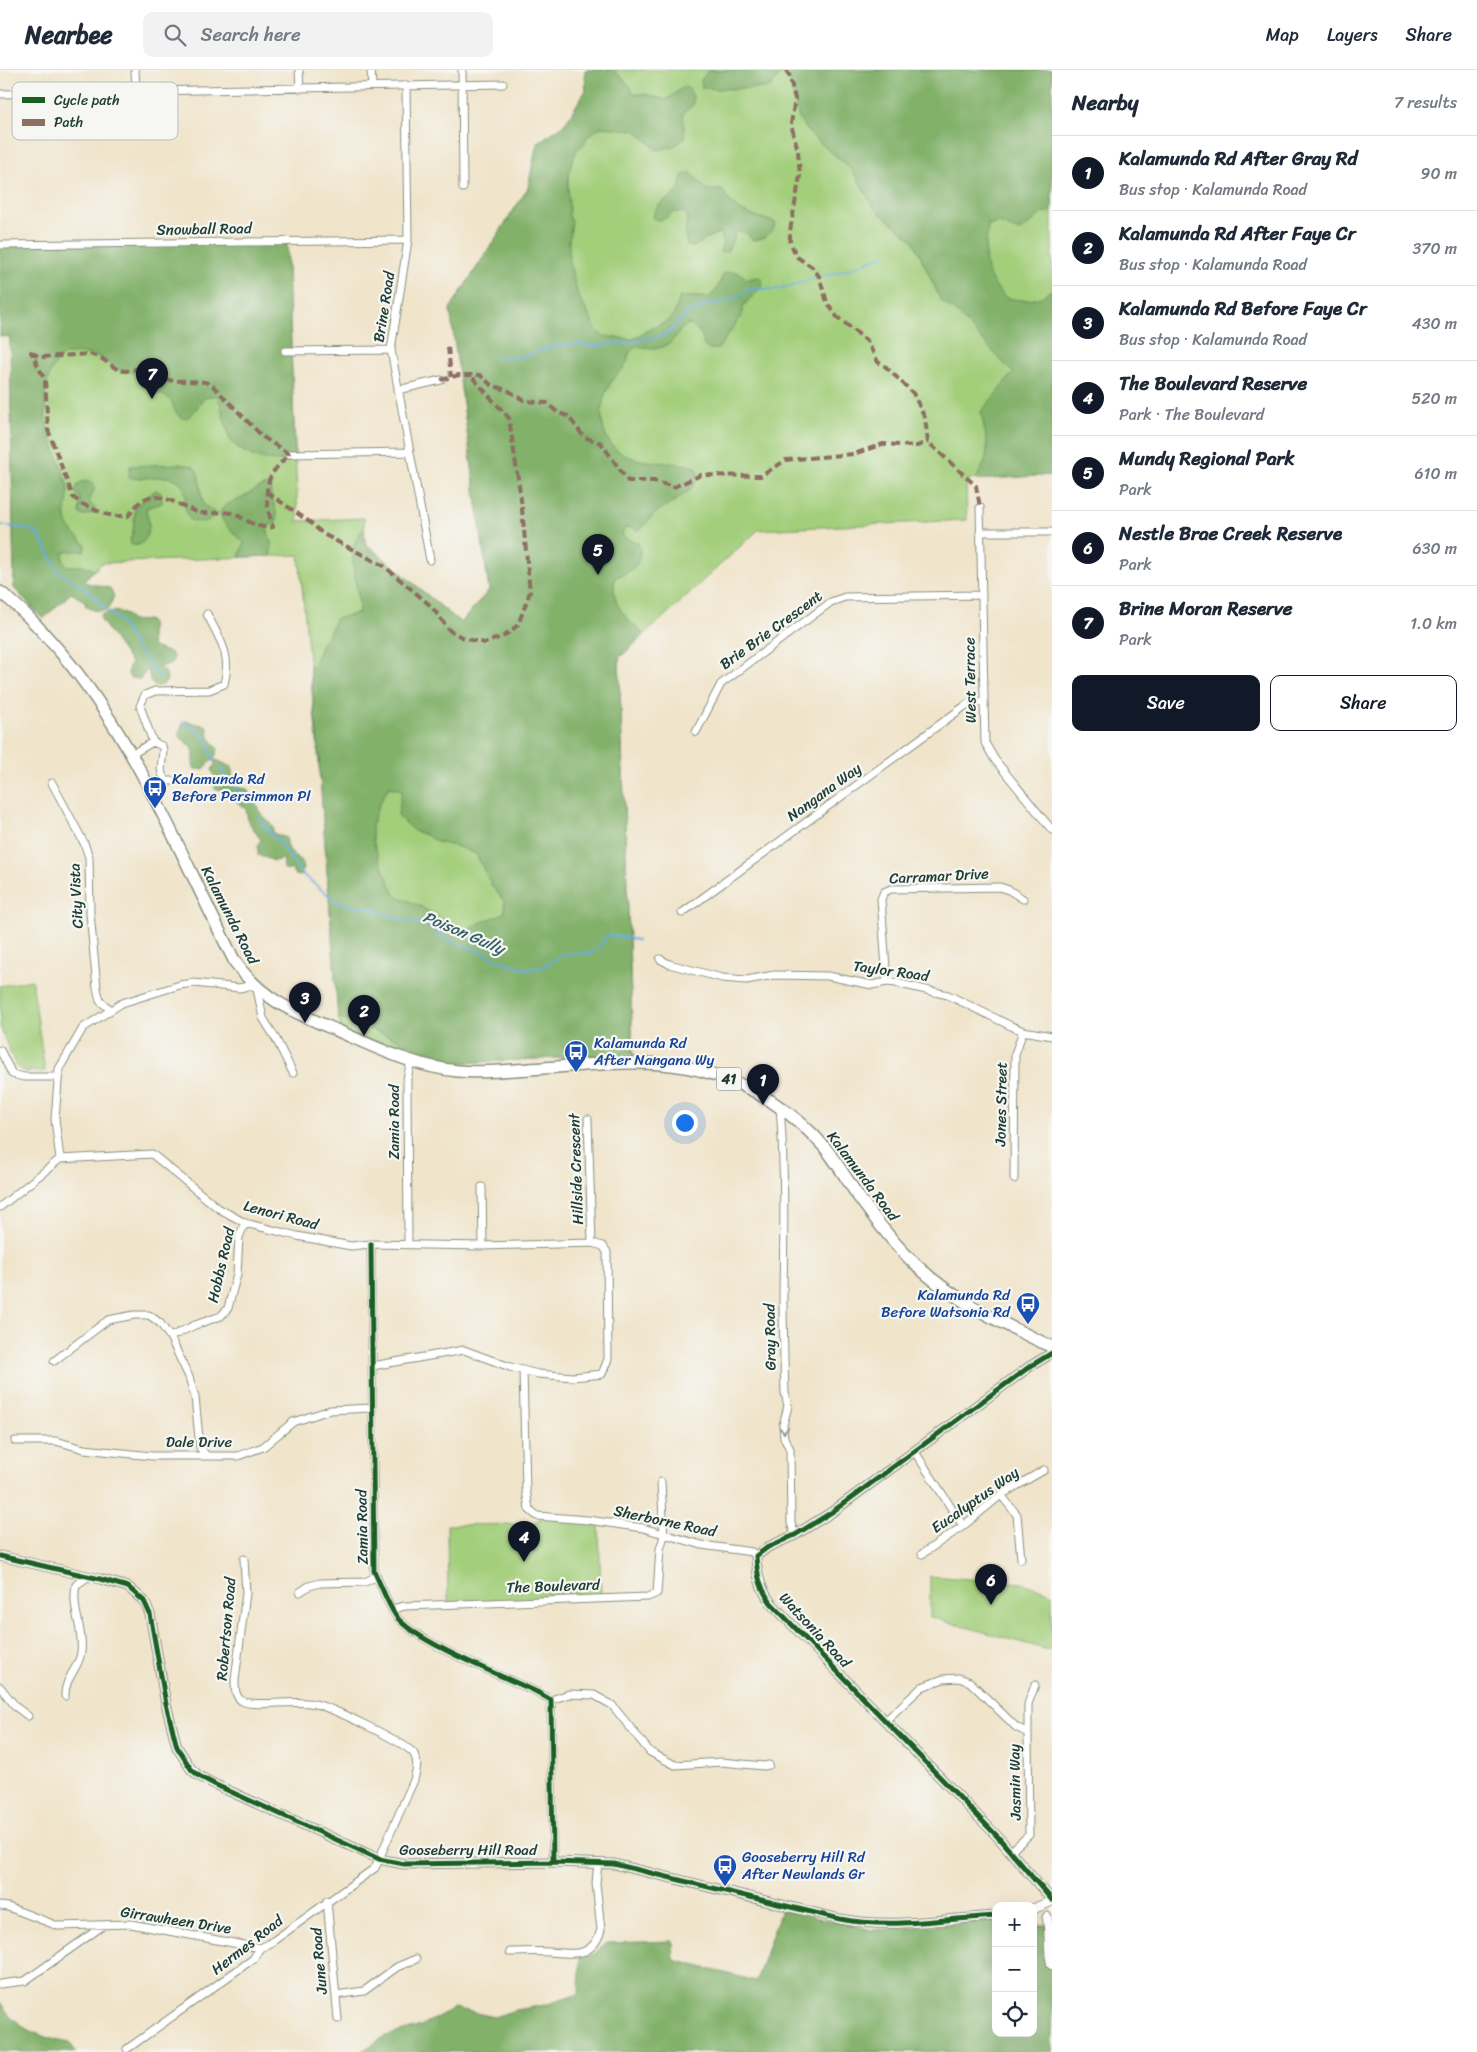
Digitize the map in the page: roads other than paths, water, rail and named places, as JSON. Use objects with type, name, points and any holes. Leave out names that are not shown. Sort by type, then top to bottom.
[{"type":"main road","name":"Kalamunda Road","points":[[0,592],[40,628],[102,705],[132,754],[234,962],[255,987],[280,1006],[411,1061],[458,1071],[479,1072],[636,1063],[673,1064],[694,1068],[724,1078],[780,1107],[825,1148],[859,1197],[896,1244],[922,1271],[963,1302],[1048,1345]]},
{"type":"street","points":[[299,70],[300,89]]},
{"type":"street","points":[[371,70],[372,85]]},
{"type":"street","points":[[462,70],[464,188]]},
{"type":"street","points":[[178,91],[300,89],[372,85],[503,84]]},
{"type":"street","name":"Brine Road","points":[[406,85],[408,240],[390,350],[430,560]]},
{"type":"street","name":"Snowball Road","points":[[0,245],[408,240]]},
{"type":"street","points":[[285,351],[390,350]]},
{"type":"street","points":[[398,390],[441,380]]},
{"type":"street","points":[[289,454],[410,452]]},
{"type":"street","name":"West Terrace","points":[[980,507],[985,743],[995,760],[1052,830]]},
{"type":"street","points":[[980,532],[1052,532]]},
{"type":"street","name":"Brie Brie Crescent","points":[[696,732],[721,684],[831,602],[845,597],[982,595]]},
{"type":"street","points":[[202,781],[167,781],[164,779],[161,768],[162,746],[153,742],[140,706],[145,695],[155,691],[210,690],[224,684],[227,673],[226,654],[207,614]]},
{"type":"street","name":"Nangana Way","points":[[682,913],[969,703],[984,701]]},
{"type":"street","points":[[132,754],[153,742]]},
{"type":"street","name":"City Vista","points":[[52,783],[84,843],[89,857],[90,913],[97,988],[100,1001],[111,1010]]},
{"type":"street","name":"Carramar Drive","points":[[887,982],[881,899],[884,892],[891,889],[1000,887],[1009,890],[1023,899]]},
{"type":"street","name":"Taylor Road","points":[[660,959],[722,978],[753,980],[774,975],[813,975],[837,977],[872,985],[887,982],[948,995],[1023,1030],[1052,1036]]},
{"type":"street","points":[[0,1207],[60,1159],[54,1119],[59,1069],[83,1028],[122,1003],[194,983],[239,988],[255,987],[262,1018],[293,1073]]},
{"type":"street","name":"Jones Street","points":[[1014,1179],[1015,1054],[1023,1030]]},
{"type":"street","points":[[0,1050],[12,1074],[24,1077],[58,1077]]},
{"type":"street","name":"Zamia Road","points":[[408,1244],[407,1079],[411,1061]]},
{"type":"street","name":"Gray Road","points":[[780,1107],[783,1134],[785,1237],[783,1294],[785,1393],[788,1406],[783,1425],[784,1438],[790,1448],[791,1523],[795,1535]]},
{"type":"street","name":"Hillside Crescent","points":[[523,1370],[538,1374],[574,1377],[602,1374],[608,1359],[607,1252],[603,1246],[592,1243],[588,1119]]},
{"type":"street","points":[[783,1134],[786,1126],[796,1120]]},
{"type":"street","name":"Lenori Road","points":[[60,1159],[152,1154],[218,1208],[245,1223],[351,1246],[371,1244],[382,1246],[408,1244],[483,1246],[592,1243]]},
{"type":"street","points":[[482,1187],[483,1246]]},
{"type":"street","name":"Hobbs Road","points":[[170,1337],[195,1325],[221,1316],[228,1308],[236,1274],[239,1237],[245,1223]]},
{"type":"street","name":"Zamia Road","points":[[371,1244],[374,1571],[396,1617],[437,1646],[551,1700]]},
{"type":"street","points":[[54,1361],[108,1320],[134,1315],[150,1315],[160,1322],[170,1337],[188,1377],[193,1390],[200,1448],[206,1455]]},
{"type":"street","points":[[1029,1367],[1048,1345]]},
{"type":"street","points":[[372,1366],[464,1350],[523,1370]]},
{"type":"street","points":[[756,1556],[768,1547],[795,1535],[832,1512],[1029,1367],[1052,1353]]},
{"type":"street","name":"Sherborne Road","points":[[523,1370],[526,1490],[529,1509],[537,1516],[588,1520],[643,1528],[664,1536],[702,1546],[744,1550],[752,1552],[756,1556]]},
{"type":"street","name":"Dale Drive","points":[[16,1441],[56,1441],[84,1449],[152,1456],[238,1456],[263,1447],[293,1422],[330,1410],[372,1408]]},
{"type":"street","points":[[915,1452],[962,1526]]},
{"type":"street","name":"Eucalyptus Way","points":[[922,1554],[962,1526],[1001,1495],[1044,1470]]},
{"type":"street","name":"The Boulevard","points":[[392,1609],[405,1606],[648,1597],[657,1593],[659,1586],[660,1549],[664,1536],[661,1482]]},
{"type":"street","points":[[1001,1495],[1017,1515],[1021,1559]]},
{"type":"street","name":"Gooseberry Hill Road","points":[[0,1556],[89,1576],[128,1587],[139,1596],[147,1606],[150,1614],[174,1738],[191,1769],[199,1776],[216,1785],[379,1859],[404,1864],[598,1863],[626,1867],[856,1922],[888,1925],[992,1916]]},
{"type":"street","name":"Watsonia Road","points":[[756,1556],[757,1574],[762,1591],[767,1597],[786,1619],[997,1836],[1042,1888],[1048,1909],[1052,1966]]},
{"type":"street","name":"Robertson Road","points":[[244,1559],[246,1593],[235,1680],[235,1693],[242,1701],[255,1703],[287,1701],[315,1704],[393,1738],[414,1753],[417,1765],[414,1780],[379,1859]]},
{"type":"street","points":[[65,1696],[64,1689],[82,1654],[81,1636],[73,1599],[76,1586],[89,1576]]},
{"type":"street","points":[[300,1592],[309,1586],[320,1583],[365,1582],[376,1576]]},
{"type":"street","name":"Jasmin Way","points":[[885,1721],[922,1687],[943,1679],[959,1678],[970,1682],[1016,1727],[1028,1733],[1029,1835],[1010,1852]]},
{"type":"street","points":[[0,1686],[16,1707],[28,1716]]},
{"type":"street","points":[[1028,1733],[1028,1704],[1035,1686]]},
{"type":"street","points":[[553,1862],[551,1700],[570,1694],[594,1695],[612,1705],[650,1752],[675,1765],[721,1762],[769,1765]]},
{"type":"street","name":"Hermes Road","points":[[127,2049],[253,1959],[260,1948],[269,1944],[327,1901],[371,1872],[379,1859]]},
{"type":"street","points":[[510,1952],[575,1954],[586,1951],[592,1946],[599,1938],[601,1930],[596,1883],[598,1863]]},
{"type":"street","name":"June Road","points":[[327,1901],[338,2019]]},
{"type":"street","name":"Girrawheen Drive","points":[[0,1906],[8,1907],[58,1926],[131,1924],[260,1948]]},
{"type":"street","name":"Gooseberry Hill Road","points":[[969,1918],[992,1914]]},
{"type":"street","points":[[0,1984],[25,1981],[105,1924]]},
{"type":"street","points":[[336,1995],[364,1991],[397,1967],[416,1959]]},
{"type":"waterway","points":[[822,276],[837,273],[883,256]]},
{"type":"waterway","points":[[494,358],[519,358],[553,346],[575,344],[592,346],[637,341],[661,336],[670,332],[686,314],[706,305],[734,299],[750,289],[777,289],[792,286],[816,277]]},
{"type":"waterway","name":"Poison Gully","points":[[0,525],[34,531],[41,539],[60,573],[85,588],[106,609]]},
{"type":"waterway","name":"Poison Gully","points":[[109,611],[124,626],[134,645],[161,679]]},
{"type":"waterway","name":"Poison Gully","points":[[183,722],[201,733],[207,741],[213,761]]},
{"type":"waterway","points":[[220,768],[230,783],[246,796],[249,802]]},
{"type":"waterway","name":"Poison Gully","points":[[258,816],[302,874],[337,902],[371,908],[400,920],[418,923],[429,927],[442,937],[453,942],[525,969],[541,968],[564,954],[590,953],[599,948],[607,936],[610,935],[637,940]]},
{"type":"place","name":"Brine Moran Reserve","points":[[152,399]]},
{"type":"place","name":"Mundy Regional Park","points":[[598,575]]},
{"type":"place","name":"Kalamunda Rd Before Persimmon Pl","points":[[155,809]]},
{"type":"place","name":"Kalamunda Rd Before Faye Cr","points":[[305,1023]]},
{"type":"place","name":"Kalamunda Rd After Faye Cr","points":[[364,1036]]},
{"type":"place","name":"Kalamunda Rd After Nangana Wy","points":[[576,1073]]},
{"type":"place","name":"Kalamunda Rd After Gray Rd","points":[[763,1105]]},
{"type":"place","name":"Kalamunda Rd Before Watsonia Rd","points":[[1028,1325]]},
{"type":"place","name":"The Boulevard Reserve","points":[[524,1562]]},
{"type":"place","name":"Nestle Brae Creek Reserve","points":[[991,1605]]},
{"type":"place","name":"Gooseberry Hill Rd After Newlands Gr","points":[[725,1887]]}]
